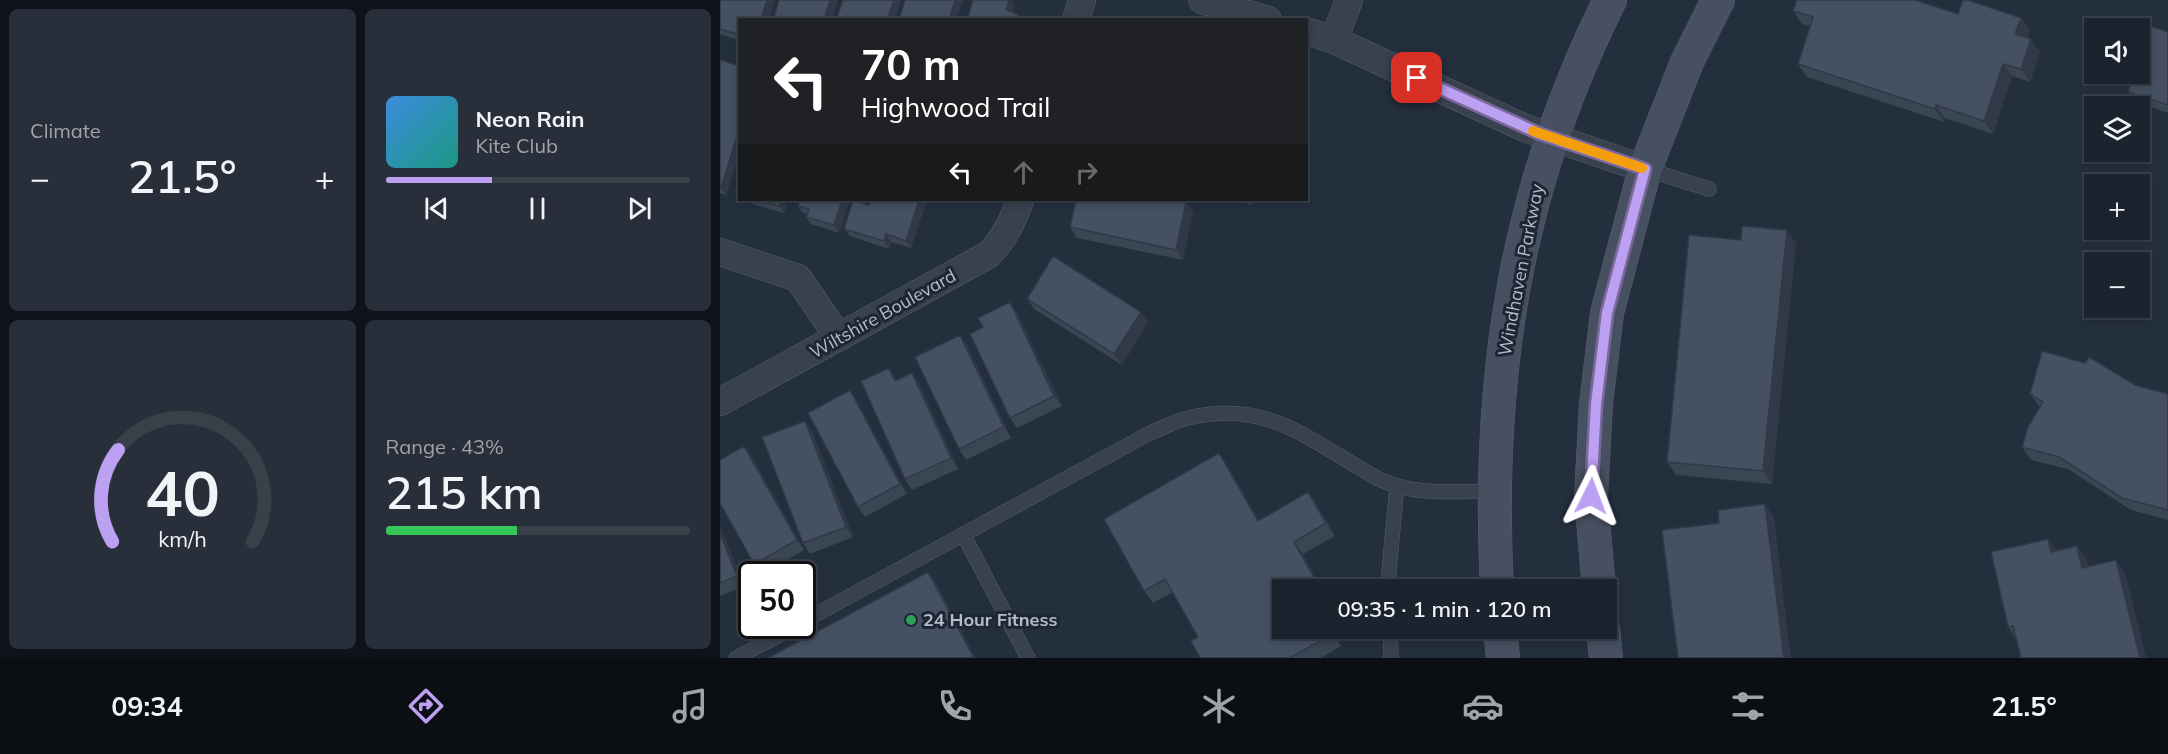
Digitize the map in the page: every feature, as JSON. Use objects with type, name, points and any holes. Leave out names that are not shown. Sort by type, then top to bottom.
[{"type":"main road","name":"Windhaven Parkway","points":[[1497,579],[1494,491],[1500,373],[1525,227],[1551,138],[1579,66],[1610,0]]},
{"type":"main road","points":[[1598,579],[1591,496],[1596,404],[1607,313],[1645,169],[1687,62],[1718,0]]},
{"type":"main road","points":[[1501,639],[1503,658]]},
{"type":"main road","points":[[1604,639],[1606,658]]},
{"type":"street","points":[[1077,18],[1082,0]]},
{"type":"street","points":[[1202,0],[1261,18]]},
{"type":"street","points":[[1334,40],[1349,0]]},
{"type":"street","points":[[1308,32],[1334,40],[1500,117],[1551,138],[1645,169]]},
{"type":"street","name":"Wiltshire Boulevard","points":[[720,402],[988,255],[1010,226],[1020,201]]},
{"type":"street","points":[[720,252],[798,278],[839,338]]},
{"type":"lane","points":[[1645,169],[1708,189]]},
{"type":"lane","points":[[816,614],[1150,433],[1187,418],[1216,413],[1247,414],[1278,422],[1309,436],[1367,472],[1397,486],[1434,492],[1494,491]]},
{"type":"lane","points":[[1389,579],[1397,486]]},
{"type":"lane","points":[[963,534],[1028,658]]},
{"type":"lane","points":[[736,658],[772,639]]},
{"type":"lane","points":[[1390,639],[1391,658]]},
{"type":"building","points":[[720,0],[767,0],[762,18],[738,18],[738,34],[720,29]]},
{"type":"building","points":[[779,0],[830,0],[825,18],[774,18]]},
{"type":"building","points":[[843,0],[894,0],[888,18],[837,18]]},
{"type":"building","points":[[905,0],[955,0],[950,18],[900,18]]},
{"type":"building","points":[[973,0],[1009,0],[1006,10],[1018,14],[1017,18],[968,18]]},
{"type":"building","points":[[1797,0],[1915,0],[1958,14],[1963,0],[1968,0],[2021,18],[2015,34],[2031,39],[2021,69],[2003,64],[1984,121],[1936,105],[1935,109],[1798,64],[1813,17],[1793,11]]},
{"type":"building","points":[[2150,26],[2168,32],[2168,105],[2150,99],[2150,96],[2128,92],[2131,84],[2150,84]]},
{"type":"building","points":[[720,60],[738,65],[738,133],[720,187]]},
{"type":"building","points":[[761,201],[780,201],[779,206]]},
{"type":"building","points":[[800,201],[842,201],[834,225],[806,217],[809,209],[798,206]]},
{"type":"building","points":[[853,201],[869,205],[870,201],[919,201],[906,241],[886,234],[884,241],[844,229]]},
{"type":"building","points":[[1076,201],[1186,202],[1176,250],[1070,227]]},
{"type":"building","points":[[1742,226],[1787,230],[1763,471],[1667,462],[1689,235],[1741,240]]},
{"type":"building","points":[[1053,256],[1141,312],[1114,354],[1027,299]]},
{"type":"building","points":[[1010,302],[1054,396],[1010,418],[970,334],[983,327],[978,318]]},
{"type":"building","points":[[960,335],[1004,427],[959,449],[915,357]]},
{"type":"building","points":[[2042,351],[2085,363],[2089,357],[2135,385],[2168,394],[2168,510],[2122,498],[2059,457],[2022,447],[2028,427],[2043,402],[2030,394]]},
{"type":"building","points":[[889,368],[895,381],[912,373],[951,458],[905,479],[861,381]]},
{"type":"building","points":[[850,390],[900,484],[858,507],[808,413]]},
{"type":"building","points":[[805,421],[846,527],[803,543],[762,437]]},
{"type":"building","points":[[744,446],[797,540],[759,561],[752,561],[720,503],[720,460]]},
{"type":"building","points":[[1219,453],[1258,521],[1308,492],[1326,523],[1294,542],[1315,579],[1272,579],[1272,639],[1323,639],[1290,658],[1200,658],[1191,641],[1198,637],[1165,579],[1144,591],[1104,519]]},
{"type":"building","points":[[1765,504],[1784,658],[1678,658],[1662,530],[1719,523],[1718,510]]},
{"type":"building","points":[[720,533],[737,576],[720,583]]},
{"type":"building","points":[[2048,539],[2051,552],[2077,546],[2082,568],[2116,560],[2140,658],[2021,658],[2013,626],[2008,627],[1991,552]]},
{"type":"building","name":"24 Hour Fitness","points":[[928,572],[974,658],[768,658],[803,639],[816,639],[816,632]]},
{"type":"slow traffic","points":[[1533,131],[1642,168]]},
{"type":"place","name":"24 Hour Fitness","points":[[911,620]]},
{"type":"route","points":[[1417,78],[1538,133],[1645,169],[1607,313],[1596,404],[1591,496]]}]
